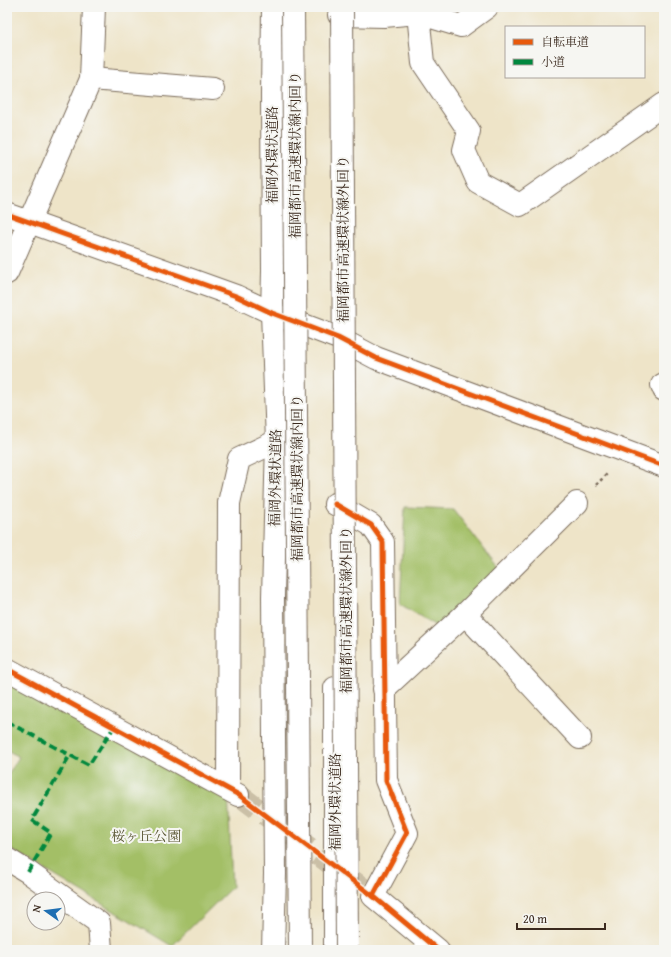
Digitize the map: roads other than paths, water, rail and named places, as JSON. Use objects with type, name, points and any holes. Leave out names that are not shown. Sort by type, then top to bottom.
[{"type":"main road","points":[[7,273],[91,79],[94,7]]},
{"type":"main road","name":"福岡外環状道路","points":[[273,7],[272,313],[277,441],[273,597],[275,866],[274,950]]},
{"type":"main road","name":"福岡都市高速環状線内回り","points":[[294,7],[300,950]]},
{"type":"main road","points":[[340,10],[384,16],[418,13],[462,26],[488,7]]},
{"type":"main road","name":"福岡外環状道路","points":[[335,950],[335,504],[338,338],[336,296],[340,10]]},
{"type":"main road","name":"福岡都市高速環状線外回り","points":[[340,10],[347,950]]},
{"type":"main road","points":[[418,13],[423,63],[469,131],[464,150],[478,182],[520,205],[664,104]]},
{"type":"main road","points":[[91,79],[213,89]]},
{"type":"main road","points":[[7,214],[236,296],[272,313],[338,338],[376,358],[664,466]]},
{"type":"main road","points":[[664,384],[662,385],[664,390]]},
{"type":"main road","points":[[7,669],[233,792],[229,503],[239,459],[277,441]]},
{"type":"main road","points":[[384,689],[466,614],[577,503]]},
{"type":"main road","points":[[335,504],[371,525],[383,542],[386,780],[408,833],[373,896],[438,950]]},
{"type":"main road","points":[[466,614],[580,738]]},
{"type":"main road","points":[[7,859],[28,872],[99,923],[101,950]]},
{"type":"tunnel","points":[[239,795],[373,896]]},
{"type":"park label","name":"桜ヶ丘公園","points":[[146,836]]}]
